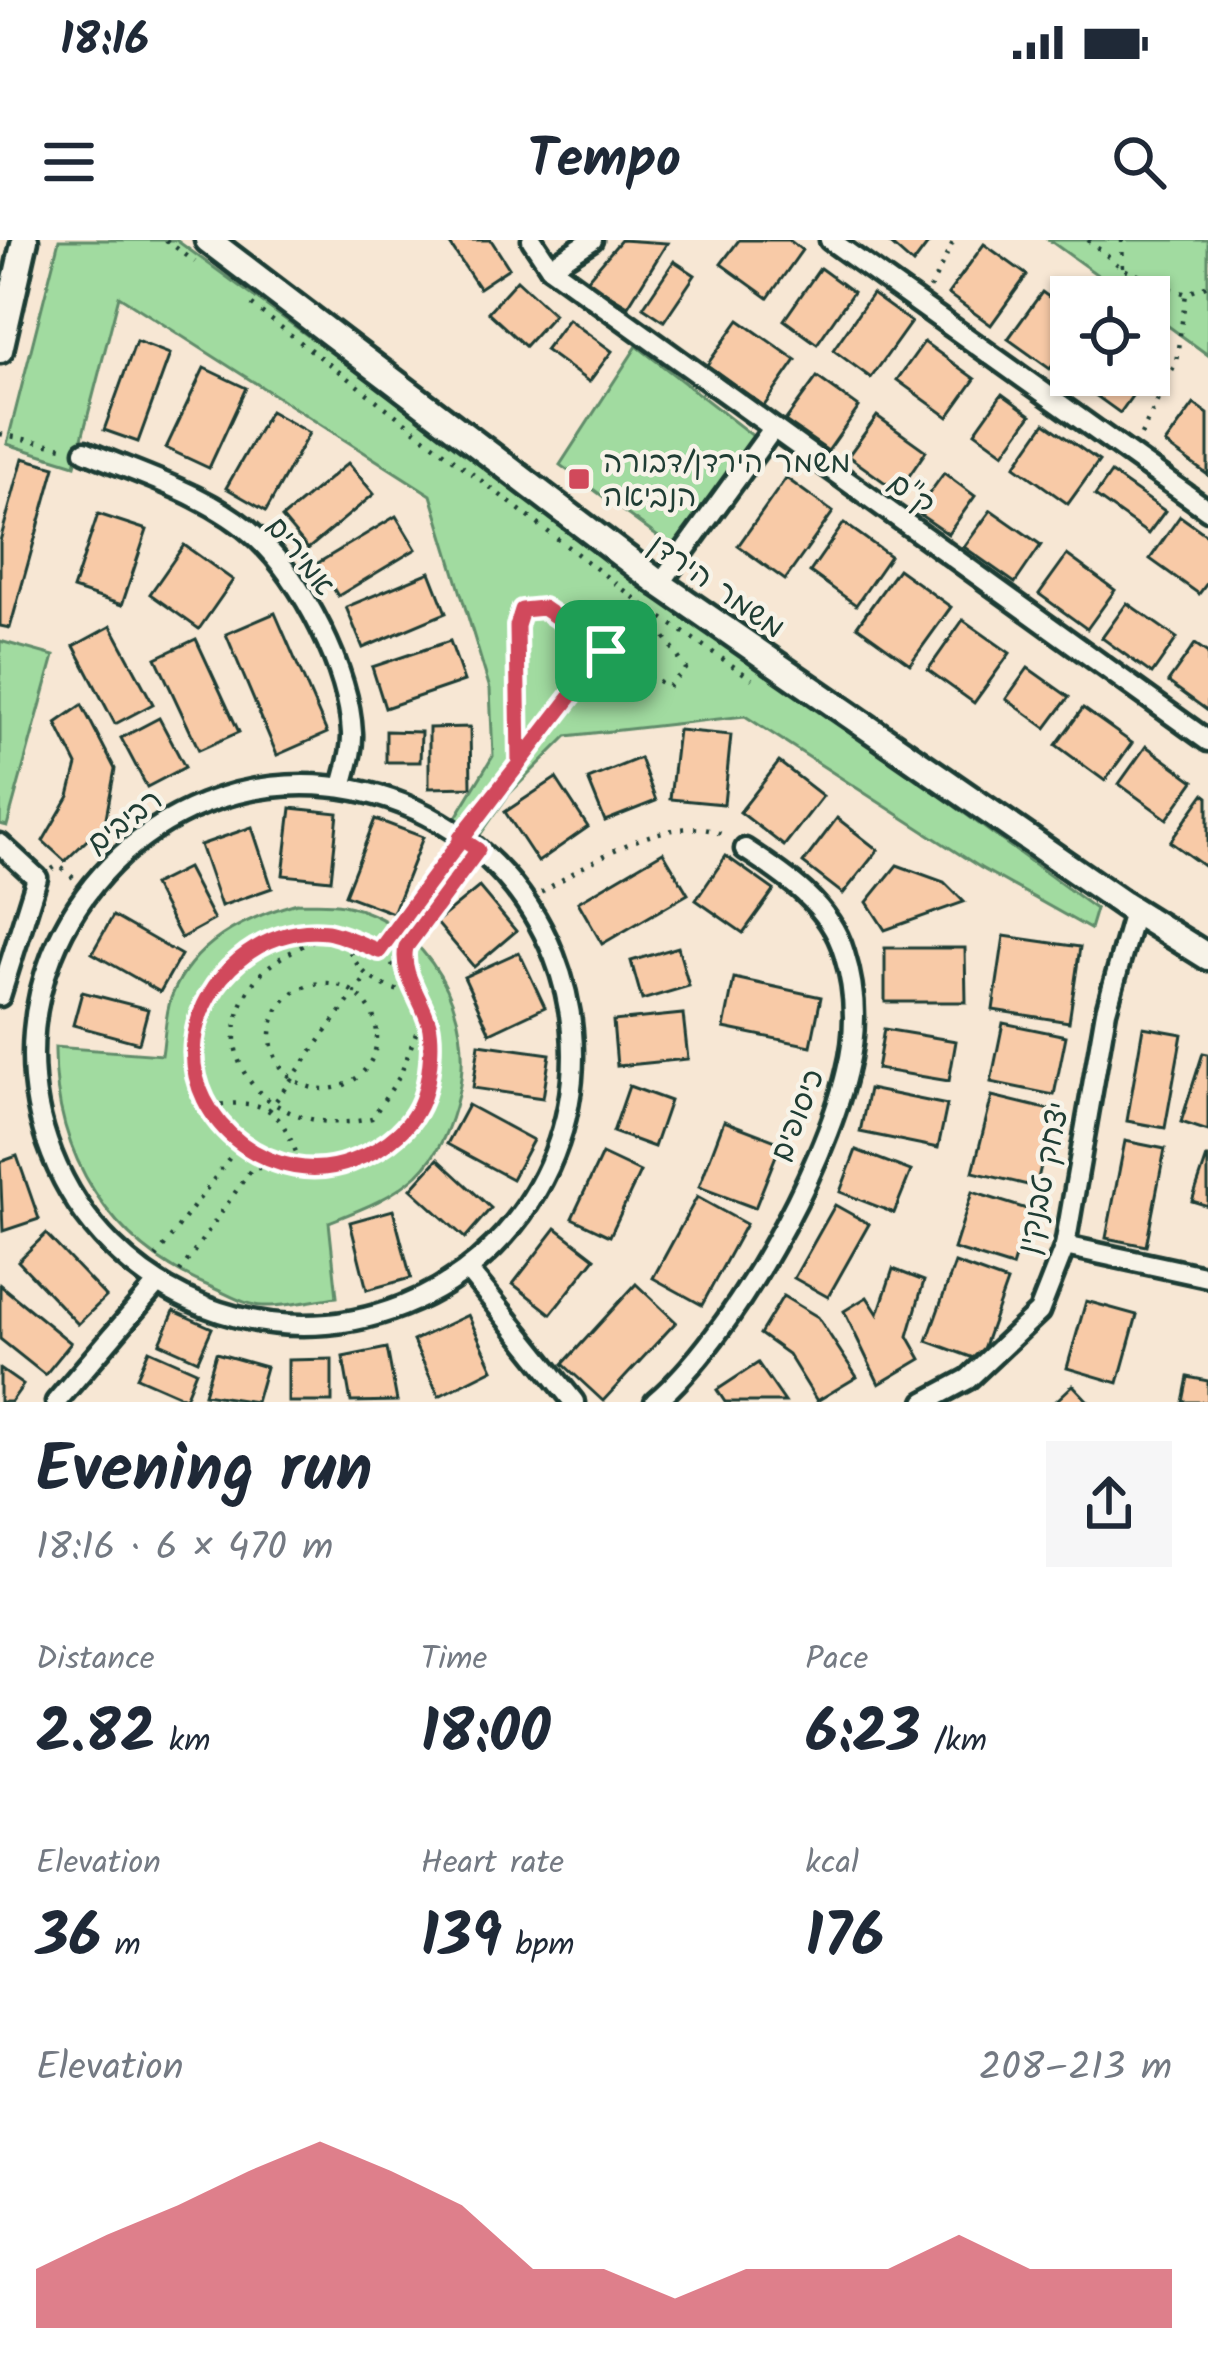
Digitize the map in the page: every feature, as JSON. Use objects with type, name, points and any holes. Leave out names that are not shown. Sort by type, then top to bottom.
[{"type":"street","points":[[0,350],[26,240]]},
{"type":"street","name":"משמר הירדן","points":[[208,240],[660,584],[1134,912],[1208,957]]},
{"type":"street","name":"ק\"ם","points":[[532,240],[550,267],[1208,741]]},
{"type":"street","points":[[550,267],[592,240]]},
{"type":"street","points":[[830,240],[1208,510]]},
{"type":"street","points":[[660,584],[772,430]]},
{"type":"street","name":"אמירים","points":[[85,452],[195,498],[256,538],[267,552],[314,620],[348,699],[352,738],[342,787]]},
{"type":"street","name":"רביבים","points":[[281,785],[342,787],[460,838],[531,899],[569,977],[577,1089],[548,1166],[512,1226],[468,1270],[376,1316],[272,1326],[155,1284],[95,1232],[47,1150],[36,1100],[31,1054],[48,961],[88,890],[120,855],[193,807],[281,785]]},
{"type":"street","points":[[0,844],[37,878],[0,996]]},
{"type":"street","name":"כיסופים","points":[[655,1402],[692,1371],[762,1264],[819,1148],[848,1072],[856,1004],[843,949],[819,907],[745,849]]},
{"type":"street","name":"יצחק טבנקין","points":[[925,1402],[968,1378],[1039,1312],[1065,1246],[1106,1011],[1134,912]]},
{"type":"street","points":[[1065,1246],[1208,1277]]},
{"type":"street","points":[[468,1270],[574,1402]]},
{"type":"street","points":[[56,1402],[155,1284]]},
{"type":"path","points":[[922,305],[954,240]]},
{"type":"path","points":[[1088,240],[1123,268],[1186,294],[1208,285]]},
{"type":"path","points":[[1123,240],[1123,268]]},
{"type":"path","points":[[1129,453],[1158,405],[1176,362],[1186,294]]},
{"type":"path","points":[[0,434],[85,452]]},
{"type":"path","points":[[379,951],[460,838],[660,584]]},
{"type":"path","points":[[519,764],[517,626],[522,610],[543,608],[668,687],[686,669],[644,606]]},
{"type":"path","points":[[531,899],[606,852],[664,832],[718,832],[745,849]]},
{"type":"path","points":[[155,1284],[252,1168],[330,1170],[380,1150],[410,1121],[426,1090],[430,1028],[403,960],[406,947],[478,850]]},
{"type":"path","points":[[58,865],[88,890]]},
{"type":"path","points":[[284,1168],[239,1144],[208,1106],[194,1042],[213,985],[256,946],[294,933],[329,932],[379,951],[412,983]]},
{"type":"path","points":[[329,932],[289,952],[255,979],[237,1017],[232,1049],[241,1074],[274,1103],[304,1118],[341,1126],[372,1118],[400,1076],[424,1012]]},
{"type":"path","points":[[344,938],[354,964],[367,976],[381,987],[416,995]]},
{"type":"path","points":[[269,1110],[367,976]]},
{"type":"path","points":[[326,982],[352,993],[376,1019],[378,1029],[377,1048],[364,1073],[346,1087],[321,1091],[291,1077],[279,1066],[270,1042],[278,1008],[304,986],[326,982]]},
{"type":"path","points":[[208,1106],[249,1100],[269,1110],[292,1139],[302,1168]]},
{"type":"path","points":[[155,1284],[239,1144]]},
{"type":"green space","points":[[59,240],[176,240],[1096,909],[1090,929],[981,868],[745,716],[567,736],[509,794],[475,842],[450,827],[493,756],[490,689],[431,495],[119,296],[75,465],[7,444]]},
{"type":"green space","points":[[1049,240],[1208,240],[1208,355],[1170,327],[1170,276],[1099,276]]},
{"type":"green space","points":[[637,346],[753,436],[676,550],[560,465]]},
{"type":"green space","points":[[0,641],[54,656],[7,826],[0,824]]},
{"type":"green space","points":[[297,903],[337,904],[374,915],[423,951],[453,1004],[462,1064],[452,1117],[425,1166],[386,1197],[329,1222],[337,1297],[257,1305],[175,1269],[117,1222],[77,1160],[57,1087],[55,1047],[162,1055],[171,998],[192,962],[239,925]]},
{"type":"building","points":[[447,240],[491,240],[509,268],[479,288]]},
{"type":"building","points":[[621,240],[667,243],[628,306],[586,281]]},
{"type":"building","points":[[739,240],[789,240],[802,250],[768,298],[721,264]]},
{"type":"building","points":[[886,240],[931,240],[913,264]]},
{"type":"building","points":[[984,244],[1027,275],[991,325],[948,294]]},
{"type":"building","points":[[674,261],[695,275],[664,321],[643,307]]},
{"type":"building","points":[[820,268],[853,292],[817,344],[784,320]]},
{"type":"building","points":[[517,280],[554,314],[525,346],[488,312]]},
{"type":"building","points":[[1042,292],[1050,298],[1050,369],[1008,339]]},
{"type":"building","points":[[872,294],[911,322],[871,378],[833,350]]},
{"type":"building","points":[[568,319],[612,351],[589,382],[545,350]]},
{"type":"building","points":[[739,320],[796,360],[764,406],[707,365]]},
{"type":"building","points":[[136,341],[170,354],[138,442],[104,430]]},
{"type":"building","points":[[924,342],[975,379],[948,417],[897,380]]},
{"type":"building","points":[[204,368],[246,388],[209,468],[166,448]]},
{"type":"building","points":[[817,377],[859,407],[828,451],[785,421]]},
{"type":"building","points":[[1002,394],[1031,415],[1004,453],[975,432]]},
{"type":"building","points":[[1096,396],[1132,396],[1120,413]]},
{"type":"building","points":[[1194,404],[1208,414],[1208,475],[1165,444]]},
{"type":"building","points":[[270,411],[309,433],[266,511],[226,488]]},
{"type":"building","points":[[877,416],[926,451],[898,492],[848,456]]},
{"type":"building","points":[[1045,423],[1099,461],[1068,504],[1015,466]]},
{"type":"building","points":[[23,458],[55,467],[10,628],[0,626],[0,541]]},
{"type":"building","points":[[348,463],[374,494],[308,549],[282,518]]},
{"type":"building","points":[[944,473],[975,496],[948,534],[916,512]]},
{"type":"building","points":[[1111,473],[1165,511],[1148,534],[1095,496]]},
{"type":"building","points":[[786,478],[833,512],[785,580],[738,546]]},
{"type":"building","points":[[991,510],[1041,545],[1015,583],[964,547]]},
{"type":"building","points":[[98,514],[147,530],[122,605],[73,589]]},
{"type":"building","points":[[396,516],[416,549],[338,596],[318,563]]},
{"type":"building","points":[[1180,516],[1208,536],[1208,582],[1199,594],[1150,559]]},
{"type":"building","points":[[844,523],[890,556],[856,605],[810,572]]},
{"type":"building","points":[[184,545],[233,580],[199,629],[150,594]]},
{"type":"building","points":[[1067,555],[1115,590],[1087,629],[1039,594]]},
{"type":"building","points":[[898,569],[951,607],[910,664],[857,626]]},
{"type":"building","points":[[430,572],[446,613],[363,648],[346,607]]},
{"type":"building","points":[[1127,603],[1177,638],[1152,674],[1102,638]]},
{"type":"building","points":[[275,613],[327,733],[277,755],[226,634]]},
{"type":"building","points":[[963,620],[1010,653],[974,703],[928,670]]},
{"type":"building","points":[[111,626],[153,704],[115,724],[74,646]]},
{"type":"building","points":[[196,639],[239,732],[199,750],[156,658]]},
{"type":"building","points":[[450,641],[464,681],[385,708],[372,667]]},
{"type":"building","points":[[1195,644],[1208,653],[1208,711],[1168,682]]},
{"type":"building","points":[[1028,668],[1069,697],[1046,728],[1006,699]]},
{"type":"building","points":[[82,705],[115,769],[105,823],[65,861],[43,841],[69,796],[77,765],[56,723]]},
{"type":"building","points":[[1083,708],[1132,743],[1105,781],[1056,745]]},
{"type":"building","points":[[159,718],[185,767],[147,787],[121,738]]},
{"type":"building","points":[[470,727],[471,787],[429,788],[429,728]]},
{"type":"building","points":[[678,730],[731,735],[724,804],[670,799]]},
{"type":"building","points":[[386,731],[421,732],[420,762],[386,762]]},
{"type":"building","points":[[1146,746],[1194,781],[1167,819],[1119,784]]},
{"type":"building","points":[[640,758],[656,801],[605,821],[588,779]]},
{"type":"building","points":[[779,762],[823,796],[784,846],[740,812]]},
{"type":"building","points":[[556,778],[588,827],[538,862],[505,812]]},
{"type":"building","points":[[1204,794],[1208,797],[1208,869],[1170,842]]},
{"type":"building","points":[[291,808],[338,813],[331,880],[283,875]]},
{"type":"building","points":[[837,818],[878,850],[843,894],[803,863]]},
{"type":"building","points":[[375,819],[423,837],[393,913],[345,895]]},
{"type":"building","points":[[252,827],[272,888],[221,906],[200,845]]},
{"type":"building","points":[[663,852],[688,894],[602,944],[578,902]]},
{"type":"building","points":[[726,856],[774,890],[743,933],[696,900]]},
{"type":"building","points":[[897,865],[944,882],[964,902],[885,930],[867,902]]},
{"type":"building","points":[[187,868],[214,920],[181,938],[153,885]]},
{"type":"building","points":[[479,887],[516,931],[474,967],[436,922]]},
{"type":"building","points":[[113,916],[181,955],[160,992],[92,953]]},
{"type":"building","points":[[1004,936],[1080,947],[1069,1022],[993,1010]]},
{"type":"building","points":[[678,947],[689,986],[642,1000],[631,961]]},
{"type":"building","points":[[885,948],[965,948],[966,1002],[885,1002]]},
{"type":"building","points":[[519,952],[545,1007],[490,1033],[464,977]]},
{"type":"building","points":[[734,978],[821,997],[811,1046],[724,1028]]},
{"type":"building","points":[[82,992],[148,1009],[139,1043],[73,1025]]},
{"type":"building","points":[[683,1014],[688,1059],[617,1066],[613,1021]]},
{"type":"building","points":[[1003,1023],[1066,1036],[1054,1095],[991,1082]]},
{"type":"building","points":[[1143,1027],[1182,1034],[1165,1128],[1127,1121]]},
{"type":"building","points":[[884,1029],[956,1041],[949,1081],[877,1069]]},
{"type":"building","points":[[479,1044],[550,1054],[543,1098],[473,1088]]},
{"type":"building","points":[[1203,1053],[1208,1054],[1208,1131],[1181,1122]]},
{"type":"building","points":[[629,1086],[670,1101],[654,1147],[613,1132]]},
{"type":"building","points":[[869,1089],[947,1105],[938,1148],[860,1132]]},
{"type":"building","points":[[992,1096],[1054,1111],[1036,1187],[973,1172]]},
{"type":"building","points":[[468,1105],[533,1140],[512,1179],[447,1144]]},
{"type":"building","points":[[724,1121],[781,1143],[755,1208],[699,1187]]},
{"type":"building","points":[[1125,1141],[1165,1149],[1146,1246],[1106,1238]]},
{"type":"building","points":[[856,1150],[911,1171],[894,1213],[840,1192]]},
{"type":"building","points":[[602,1154],[640,1172],[610,1236],[572,1218]]},
{"type":"building","points":[[17,1156],[39,1219],[3,1231],[0,1162]]},
{"type":"building","points":[[1208,1157],[1208,1206],[1192,1201]]},
{"type":"building","points":[[438,1159],[491,1208],[465,1238],[411,1189]]},
{"type":"building","points":[[972,1192],[1030,1210],[1012,1267],[954,1249]]},
{"type":"building","points":[[697,1197],[746,1224],[702,1305],[653,1278]]},
{"type":"building","points":[[835,1205],[869,1224],[828,1297],[794,1278]]},
{"type":"building","points":[[393,1210],[411,1278],[367,1290],[350,1222]]},
{"type":"building","points":[[556,1228],[595,1258],[551,1314],[513,1284]]},
{"type":"building","points":[[46,1234],[106,1297],[78,1324],[18,1261]]},
{"type":"building","points":[[955,1263],[1007,1282],[979,1360],[927,1341]]},
{"type":"building","points":[[893,1269],[924,1281],[908,1336],[921,1359],[879,1384],[844,1311],[867,1297],[878,1314]]},
{"type":"building","points":[[636,1284],[676,1322],[603,1401],[563,1364]]},
{"type":"building","points":[[0,1285],[71,1343],[45,1375],[0,1339]]},
{"type":"building","points":[[783,1296],[818,1317],[857,1377],[817,1401],[788,1354],[760,1334]]},
{"type":"building","points":[[1086,1301],[1137,1315],[1118,1383],[1067,1368]]},
{"type":"building","points":[[174,1311],[212,1328],[198,1360],[160,1343]]},
{"type":"building","points":[[468,1315],[493,1369],[439,1396],[413,1341]]},
{"type":"building","points":[[387,1348],[397,1401],[351,1402],[343,1357]]},
{"type":"building","points":[[149,1350],[196,1371],[185,1398],[137,1377]]},
{"type":"building","points":[[216,1353],[266,1367],[256,1402],[204,1394]]},
{"type":"building","points":[[332,1359],[332,1402],[288,1402],[288,1360]]},
{"type":"building","points":[[758,1363],[785,1402],[725,1402],[717,1390]]},
{"type":"building","points":[[0,1369],[23,1385],[11,1402],[0,1402]]},
{"type":"building","points":[[1188,1377],[1208,1381],[1208,1402],[1183,1402]]},
{"type":"building","points":[[1073,1385],[1089,1402],[1055,1402]]},
{"type":"place","name":"משמר הירדן/דבורה הנביאה","points":[[579,479]]},
{"type":"route","points":[[606,651],[519,764],[460,838],[379,951],[329,932],[294,933],[256,946],[213,985],[194,1042],[202,1098],[239,1144],[284,1168],[330,1170],[380,1150],[410,1121],[426,1090],[430,1028],[403,960],[406,947],[478,850],[460,838],[519,764],[517,626],[522,610],[543,608],[606,651]]}]
